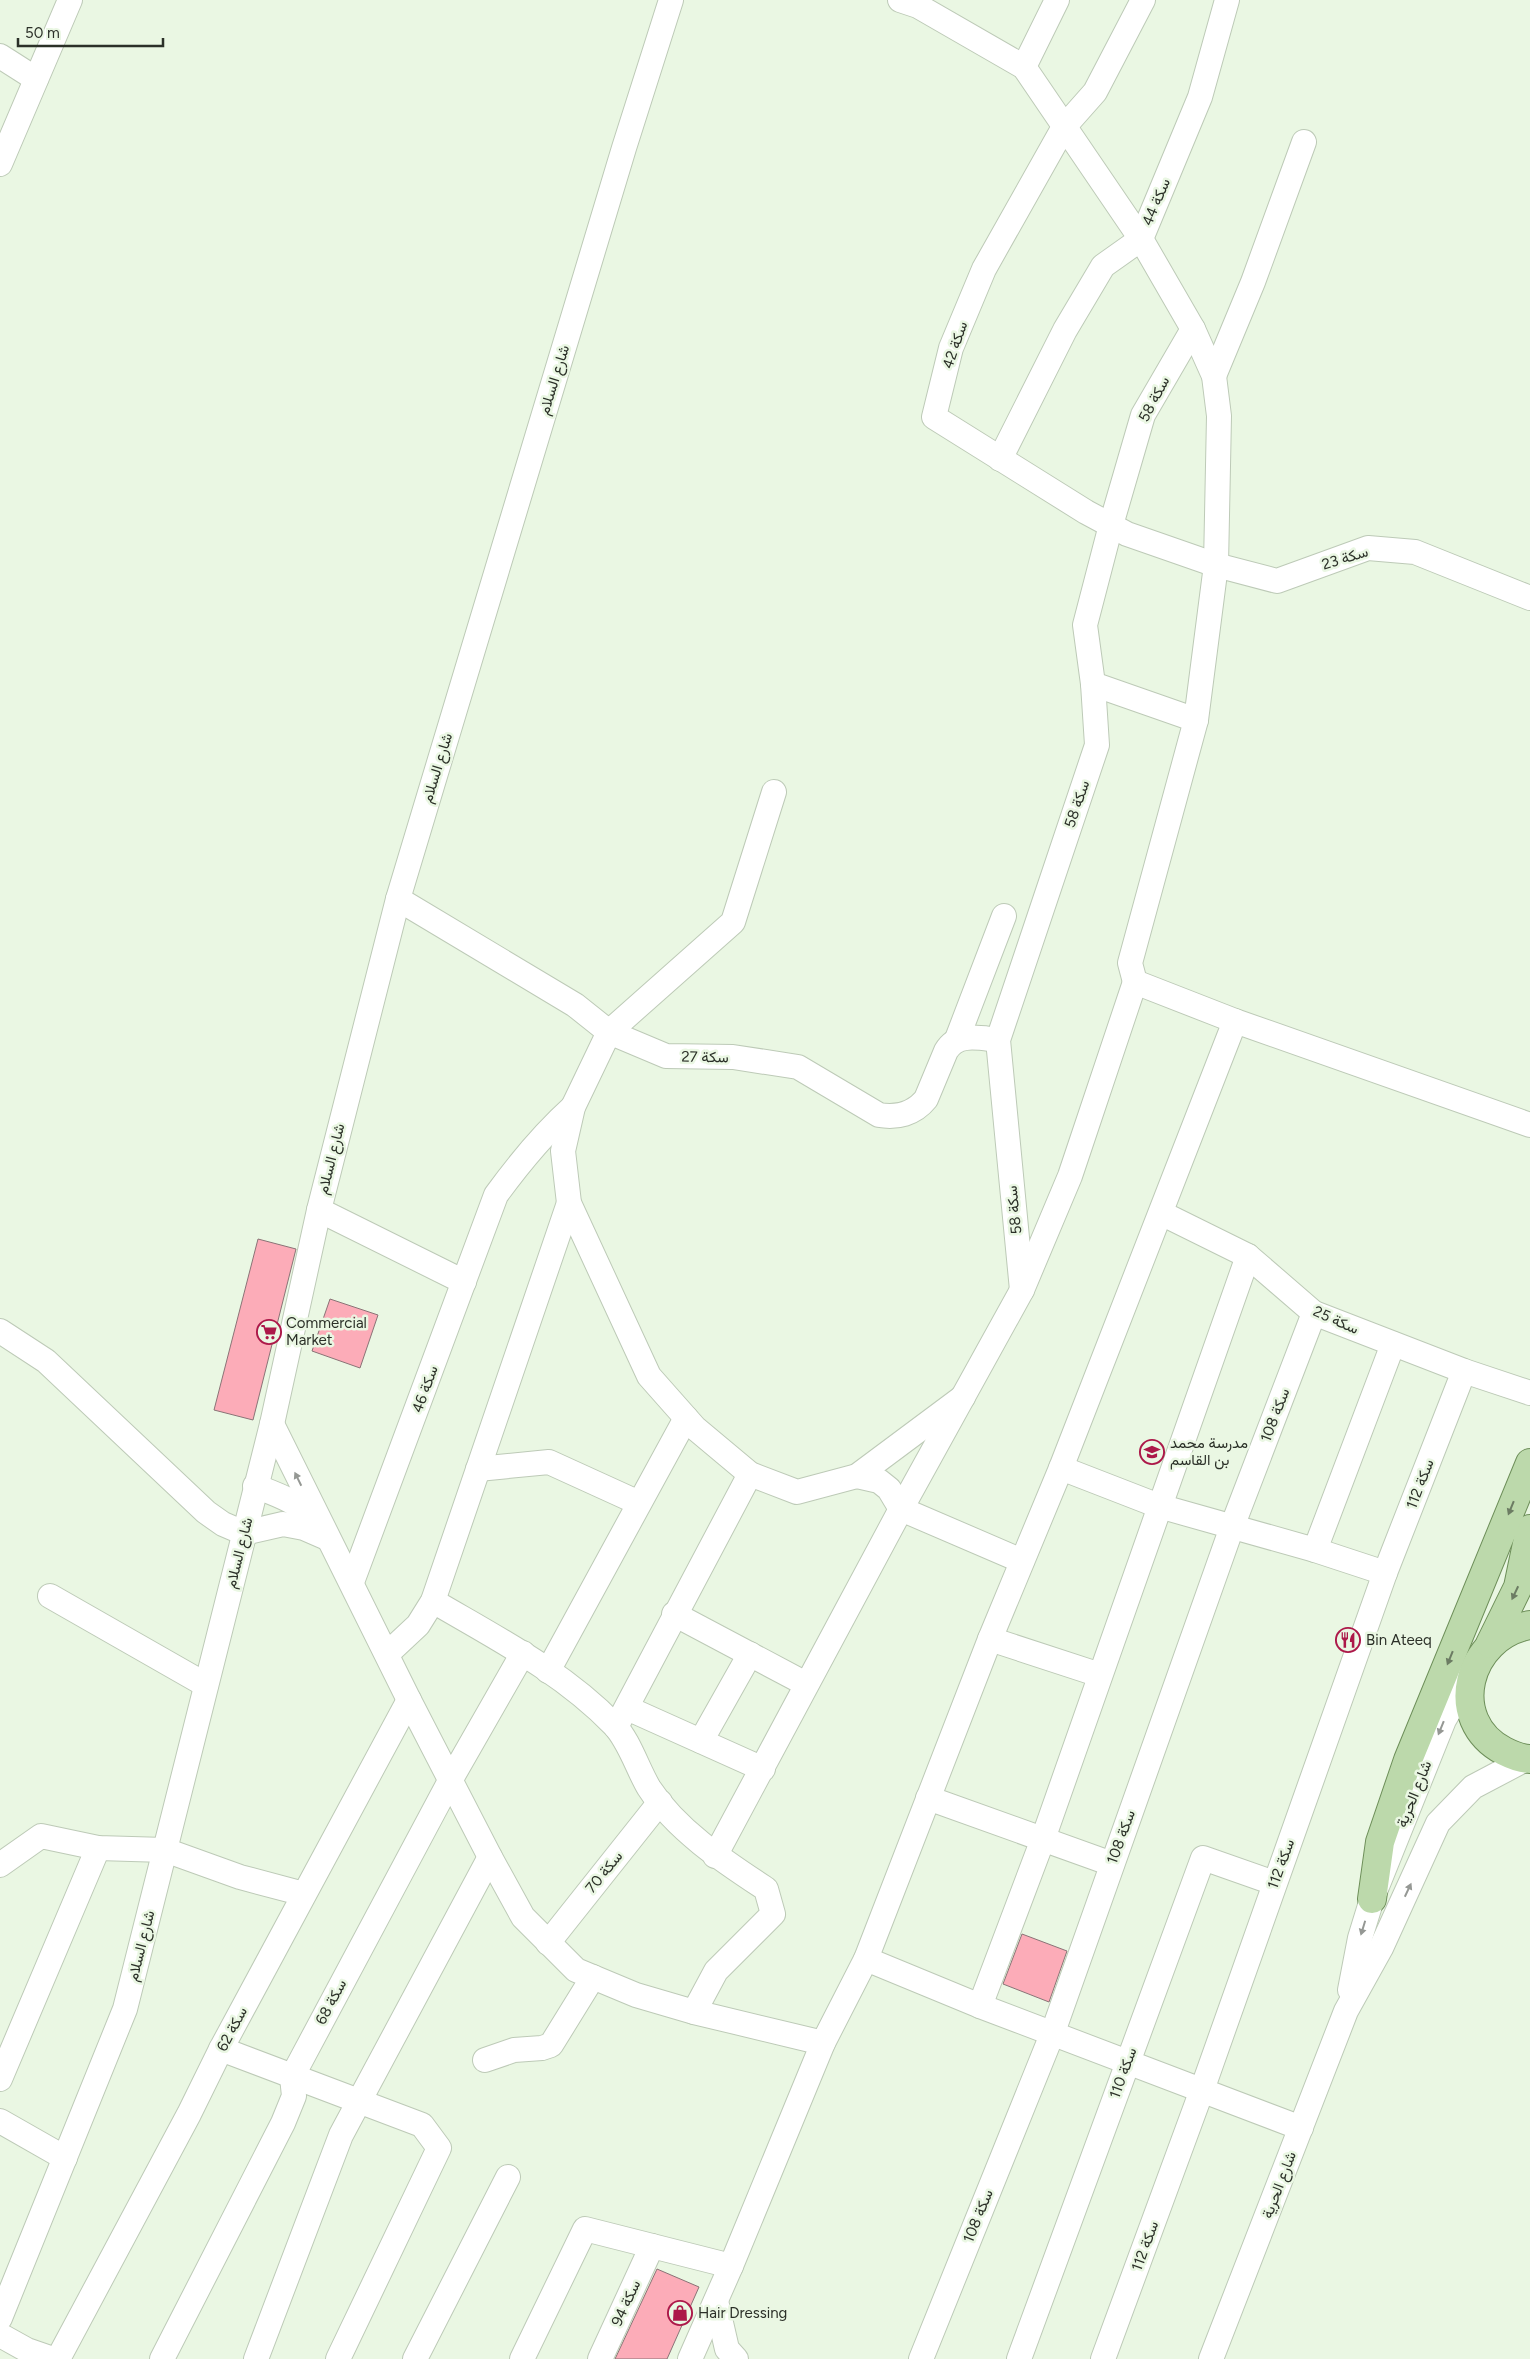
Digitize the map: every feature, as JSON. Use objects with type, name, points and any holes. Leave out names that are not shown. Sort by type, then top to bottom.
[{"type":"main road","points":[[1372,1899],[1380,1842],[1408,1760],[1530,1463]]},
{"type":"main road","points":[[1528,1759],[1499,1748],[1488,1739],[1479,1727],[1470,1699],[1470,1684],[1474,1670],[1489,1645],[1518,1587],[1530,1529]]},
{"type":"main road","points":[[1489,1645],[1503,1634],[1530,1625]]},
{"type":"street","points":[[0,164],[70,0]]},
{"type":"street","name":"شارع السلام","points":[[0,2318],[125,2008],[272,1424],[318,1210],[398,899],[624,148],[671,0]]},
{"type":"street","points":[[715,1856],[901,1508],[1022,1290],[1070,1176],[1135,982],[1130,963],[1196,720],[1216,565],[1219,416],[1214,376],[1194,330],[1140,239],[1024,67],[918,6],[900,0]]},
{"type":"street","points":[[1024,67],[1057,0]]},
{"type":"street","name":"سكة 42","points":[[1143,0],[1096,92],[1064,126],[984,269],[951,348],[934,417],[1000,459],[1127,534],[1216,565]]},
{"type":"street","name":"سكة 44","points":[[1000,459],[1065,330],[1103,266],[1140,239],[1200,97],[1227,0]]},
{"type":"street","points":[[0,56],[36,79]]},
{"type":"street","points":[[1214,376],[1253,282],[1304,142]]},
{"type":"street","name":"سكة 58","points":[[1022,1290],[998,1040],[1097,745],[1093,684],[1086,625],[1111,525],[1143,415],[1194,330]]},
{"type":"street","name":"سكة 23","points":[[1216,565],[1276,581],[1368,548],[1415,552],[1530,598]]},
{"type":"street","points":[[1093,684],[1196,720]]},
{"type":"street","points":[[774,792],[733,922],[609,1032],[573,1106],[563,1151],[569,1203],[649,1376],[696,1428],[750,1474],[797,1492],[857,1476],[963,1397]]},
{"type":"street","name":"سكة 27","points":[[398,899],[575,1005],[609,1032],[666,1056],[733,1057],[798,1067],[879,1115],[892,1117],[902,1115],[921,1105],[926,1099],[946,1051],[950,1044],[957,1039],[1004,916]]},
{"type":"street","points":[[1135,982],[1235,1022],[1530,1125]]},
{"type":"street","points":[[690,2359],[731,2266],[822,2043],[866,1959],[990,1639],[1061,1468],[1235,1022]]},
{"type":"street","points":[[957,1039],[974,1037],[998,1040]]},
{"type":"street","name":"سكة 46","points":[[352,1582],[496,1195],[524,1156],[544,1133],[573,1106]]},
{"type":"street","points":[[387,1654],[418,1625],[433,1601],[569,1203]]},
{"type":"street","points":[[318,1210],[464,1282]]},
{"type":"street","name":"سكة 25","points":[[1161,1213],[1248,1256],[1314,1313],[1464,1371],[1530,1393]]},
{"type":"street","points":[[980,2006],[1043,1839],[1248,1256]]},
{"type":"street","name":"سكة 108","points":[[921,2359],[1052,2032],[1232,1527],[1314,1313]]},
{"type":"street","points":[[0,1331],[46,1361],[206,1512],[223,1524],[244,1534],[283,1524],[304,1528]]},
{"type":"street","points":[[1315,1550],[1393,1344]]},
{"type":"street","name":"سكة 112","points":[[1103,2359],[1202,2090],[1274,1882],[1385,1573],[1464,1371]]},
{"type":"street","points":[[548,1671],[686,1418]]},
{"type":"street","points":[[272,1424],[409,1700],[523,1917],[576,1970],[593,1978],[694,2012],[822,2043]]},
{"type":"street","points":[[478,1469],[549,1462],[639,1503]]},
{"type":"street","points":[[1061,1468],[1159,1506],[1315,1550],[1385,1573]]},
{"type":"street","points":[[694,2012],[716,1971],[773,1914],[766,1889],[715,1856],[660,1802],[650,1789],[622,1717],[674,1614],[750,1474]]},
{"type":"street","points":[[857,1476],[884,1485],[889,1489],[901,1508],[1022,1561]]},
{"type":"street","points":[[255,1486],[288,1498],[307,1512],[327,1538]]},
{"type":"street","points":[[255,1486],[266,1503],[304,1528],[327,1538]]},
{"type":"street","points":[[50,1596],[206,1685]]},
{"type":"street","points":[[433,1601],[523,1653],[592,1704],[622,1717],[701,1741],[763,1769]]},
{"type":"street","points":[[674,1614],[806,1684]]},
{"type":"street","points":[[990,1639],[1100,1675]]},
{"type":"street","name":"سكة 68","points":[[162,2359],[283,2123],[294,2096],[292,2077],[451,1779],[523,1653]]},
{"type":"street","points":[[701,1741],[750,1654]]},
{"type":"street","name":"شارع الحرية","points":[[1346,2011],[1360,1938],[1372,1899],[1444,1720],[1474,1670]]},
{"type":"street","name":"سكة 62","points":[[58,2359],[189,2114],[220,2049],[409,1700]]},
{"type":"street","name":"شارع الحرية","points":[[1211,2359],[1346,2011],[1381,1948],[1438,1823],[1473,1786],[1528,1759]]},
{"type":"street","points":[[928,1798],[1112,1864]]},
{"type":"street","name":"سكة 70","points":[[548,1943],[660,1802]]},
{"type":"street","points":[[0,1865],[41,1836],[98,1848],[165,1850],[240,1878],[304,1894]]},
{"type":"street","points":[[0,2079],[98,1848]]},
{"type":"street","points":[[256,2359],[341,2135],[490,1857]]},
{"type":"street","name":"سكة 110","points":[[1019,2359],[1203,1858],[1274,1882]]},
{"type":"street","points":[[866,1959],[980,2006],[1301,2128]]},
{"type":"street","points":[[485,2060],[514,2050],[551,2045],[593,1978]]},
{"type":"street","points":[[220,2049],[422,2125],[439,2148],[338,2359]]},
{"type":"street","points":[[0,2122],[65,2158]]},
{"type":"street","points":[[415,2359],[508,2177]]},
{"type":"street","points":[[522,2359],[585,2230],[731,2266]]},
{"type":"street","name":"سكة 94","points":[[600,2359],[652,2246]]},
{"type":"street","points":[[716,2301],[727,2349],[736,2359]]},
{"type":"street","points":[[0,2336],[27,2350],[53,2359]]},
{"type":"building","points":[[258,1239],[296,1249],[253,1420],[214,1410]]},
{"type":"building","points":[[330,1299],[378,1315],[360,1368],[312,1351]]},
{"type":"building","points":[[1022,1934],[1067,1951],[1049,2002],[1003,1984]]},
{"type":"building","points":[[657,2269],[699,2287],[667,2359],[615,2359]]},
{"type":"place","name":"Commercial Market","points":[[269,1332]]},
{"type":"place","name":"مدرسة محمد بن القاسم","points":[[1152,1452]]},
{"type":"place","name":"Bin Ateeq","points":[[1348,1640]]},
{"type":"place","name":"Hair Dressing","points":[[680,2313]]}]
